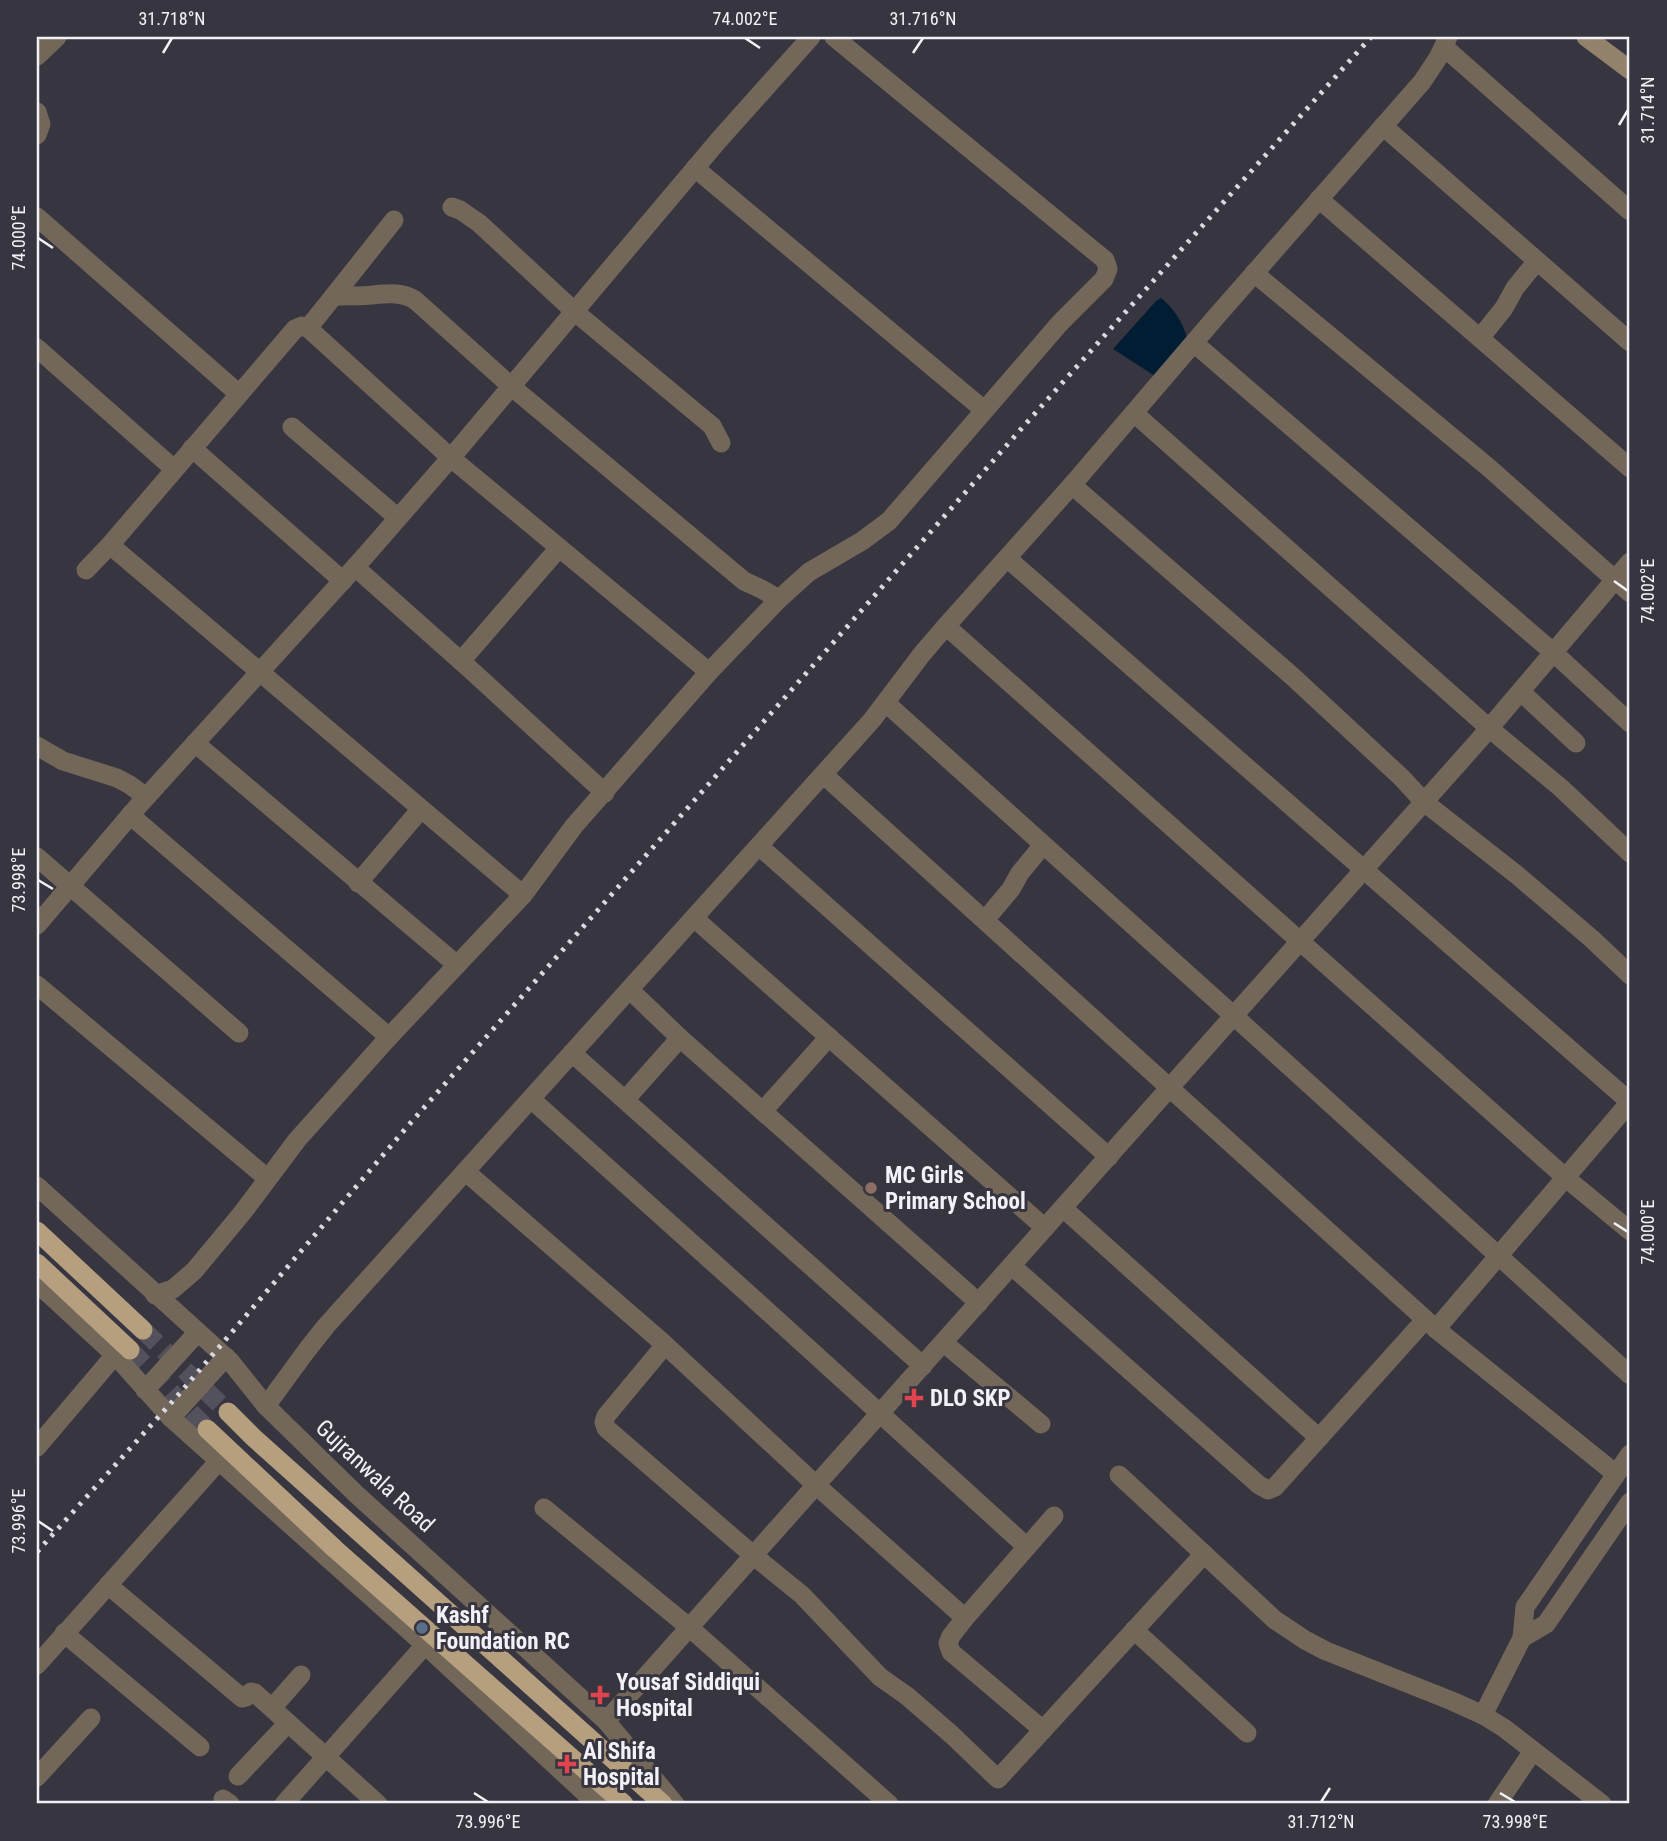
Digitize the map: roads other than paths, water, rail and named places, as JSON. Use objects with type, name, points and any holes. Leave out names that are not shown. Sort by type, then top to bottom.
[{"type":"highway","points":[[37,1231],[143,1330]]},
{"type":"highway","points":[[37,1263],[122,1352]]},
{"type":"highway","points":[[228,1412],[663,1804]]},
{"type":"highway","points":[[207,1429],[335,1549],[624,1804]]},
{"type":"main road","points":[[1586,37],[1630,70]]},
{"type":"street","points":[[37,56],[57,37]]},
{"type":"street","points":[[37,925],[130,815],[451,458],[695,168],[811,37]]},
{"type":"street","points":[[155,1295],[173,1289],[194,1271],[297,1140],[389,1037],[523,895],[559,845],[709,672],[778,600],[809,572],[862,541],[889,521],[1060,323],[1104,279],[1108,268],[1105,260],[834,37]]},
{"type":"street","points":[[267,1406],[327,1326],[824,775],[886,703],[946,626],[1422,82],[1446,42],[1630,211]]},
{"type":"street","points":[[37,112],[41,124],[37,135]]},
{"type":"street","points":[[1383,126],[1630,342]]},
{"type":"street","points":[[695,168],[984,410]]},
{"type":"street","points":[[1319,199],[1630,468]]},
{"type":"street","points":[[452,207],[480,223],[575,312],[712,426],[721,443]]},
{"type":"street","points":[[37,217],[239,394]]},
{"type":"street","points":[[308,328],[394,220]]},
{"type":"street","points":[[1480,338],[1504,308],[1515,288],[1538,261]]},
{"type":"street","points":[[1254,273],[1488,467],[1623,586]]},
{"type":"street","points":[[333,297],[395,294],[409,296],[422,304],[512,387],[744,581],[767,590],[778,600]]},
{"type":"street","points":[[86,570],[295,329],[302,326],[308,328],[451,458],[709,672]]},
{"type":"street","points":[[1194,343],[1554,653],[1630,723]]},
{"type":"street","points":[[37,348],[174,469]]},
{"type":"street","points":[[1133,413],[1489,728],[1561,788],[1630,853]]},
{"type":"street","points":[[292,427],[398,518]]},
{"type":"street","points":[[192,448],[461,662],[605,793]]},
{"type":"street","points":[[1072,485],[1292,676],[1402,778],[1424,802],[1526,883],[1630,975]]},
{"type":"street","points":[[110,545],[523,895]]},
{"type":"street","points":[[461,662],[559,548]]},
{"type":"street","points":[[1007,558],[1630,1102],[1499,1257],[1271,1489],[1264,1488],[1012,1266]]},
{"type":"street","points":[[606,1721],[1171,1088],[1554,653],[1623,586],[1630,562]]},
{"type":"street","points":[[946,626],[1566,1178],[1630,1231]]},
{"type":"street","points":[[1521,692],[1576,743]]},
{"type":"street","points":[[886,703],[1630,1375]]},
{"type":"street","points":[[195,743],[457,965]]},
{"type":"street","points":[[37,746],[63,761],[117,778],[146,797]]},
{"type":"street","points":[[824,775],[1431,1325],[1616,1475]]},
{"type":"street","points":[[358,883],[421,809]]},
{"type":"street","points":[[130,815],[389,1037]]},
{"type":"street","points":[[985,920],[1012,890],[1020,873],[1043,845]]},
{"type":"street","points":[[759,846],[1109,1157]]},
{"type":"street","points":[[37,857],[239,1033]]},
{"type":"street","points":[[694,918],[1045,1228]]},
{"type":"street","points":[[37,985],[267,1178]]},
{"type":"street","points":[[630,989],[680,1038],[979,1303]]},
{"type":"street","points":[[763,1111],[829,1037]]},
{"type":"street","points":[[625,1100],[680,1038]]},
{"type":"street","points":[[572,1053],[923,1366]]},
{"type":"street","points":[[531,1099],[1027,1547]]},
{"type":"street","points":[[466,1171],[665,1345],[965,1618]]},
{"type":"street","name":"Gujranwala Road","points":[[37,1186],[226,1357],[267,1406],[356,1494],[606,1721],[675,1804]]},
{"type":"street","points":[[1063,1208],[1319,1438]]},
{"type":"street","points":[[37,1283],[122,1352],[145,1390],[218,1462],[425,1645],[597,1804]]},
{"type":"street","points":[[145,1390],[198,1332]]},
{"type":"street","points":[[944,1343],[1041,1424]]},
{"type":"street","points":[[665,1345],[609,1412],[604,1419],[604,1425],[802,1595],[880,1677],[907,1696],[998,1779],[1204,1554]]},
{"type":"street","points":[[37,1447],[122,1352]]},
{"type":"street","points":[[171,1418],[226,1357]]},
{"type":"street","points":[[1483,1715],[1522,1638],[1525,1607],[1630,1454]]},
{"type":"street","points":[[37,1665],[218,1462]]},
{"type":"street","points":[[1119,1475],[1275,1620],[1326,1651],[1483,1715],[1504,1728],[1602,1804]]},
{"type":"street","points":[[1522,1638],[1546,1624],[1630,1502]]},
{"type":"street","points":[[544,1508],[690,1628],[889,1804]]},
{"type":"street","points":[[1043,1730],[949,1649],[949,1639],[1054,1517]]},
{"type":"street","points":[[108,1585],[242,1698],[254,1692],[378,1804]]},
{"type":"street","points":[[1134,1630],[1247,1733]]},
{"type":"street","points":[[64,1633],[200,1747]]},
{"type":"street","points":[[284,1804],[425,1645]]},
{"type":"street","points":[[272,1708],[301,1675]]},
{"type":"street","points":[[37,1777],[91,1718]]},
{"type":"street","points":[[238,1776],[288,1723]]},
{"type":"street","points":[[1497,1804],[1533,1751]]},
{"type":"water","points":[[1161,298],[1177,316],[1187,339],[1155,376],[1113,349]]},
{"type":"tunnel","points":[[143,1330],[228,1412]]},
{"type":"tunnel","points":[[130,1350],[207,1429]]},
{"type":"railway","points":[[37,1552],[180,1393],[407,1127],[1022,428],[1371,37]]},
{"type":"place","name":"MC Girls Primary School","points":[[871,1188]]},
{"type":"place","name":"DLO SKP","points":[[914,1398]]},
{"type":"place","name":"Kashf Foundation RC","points":[[422,1628]]},
{"type":"place","name":"Yousaf Siddiqui Hospital","points":[[600,1695]]},
{"type":"place","name":"Al Shifa Hospital","points":[[567,1764]]}]
